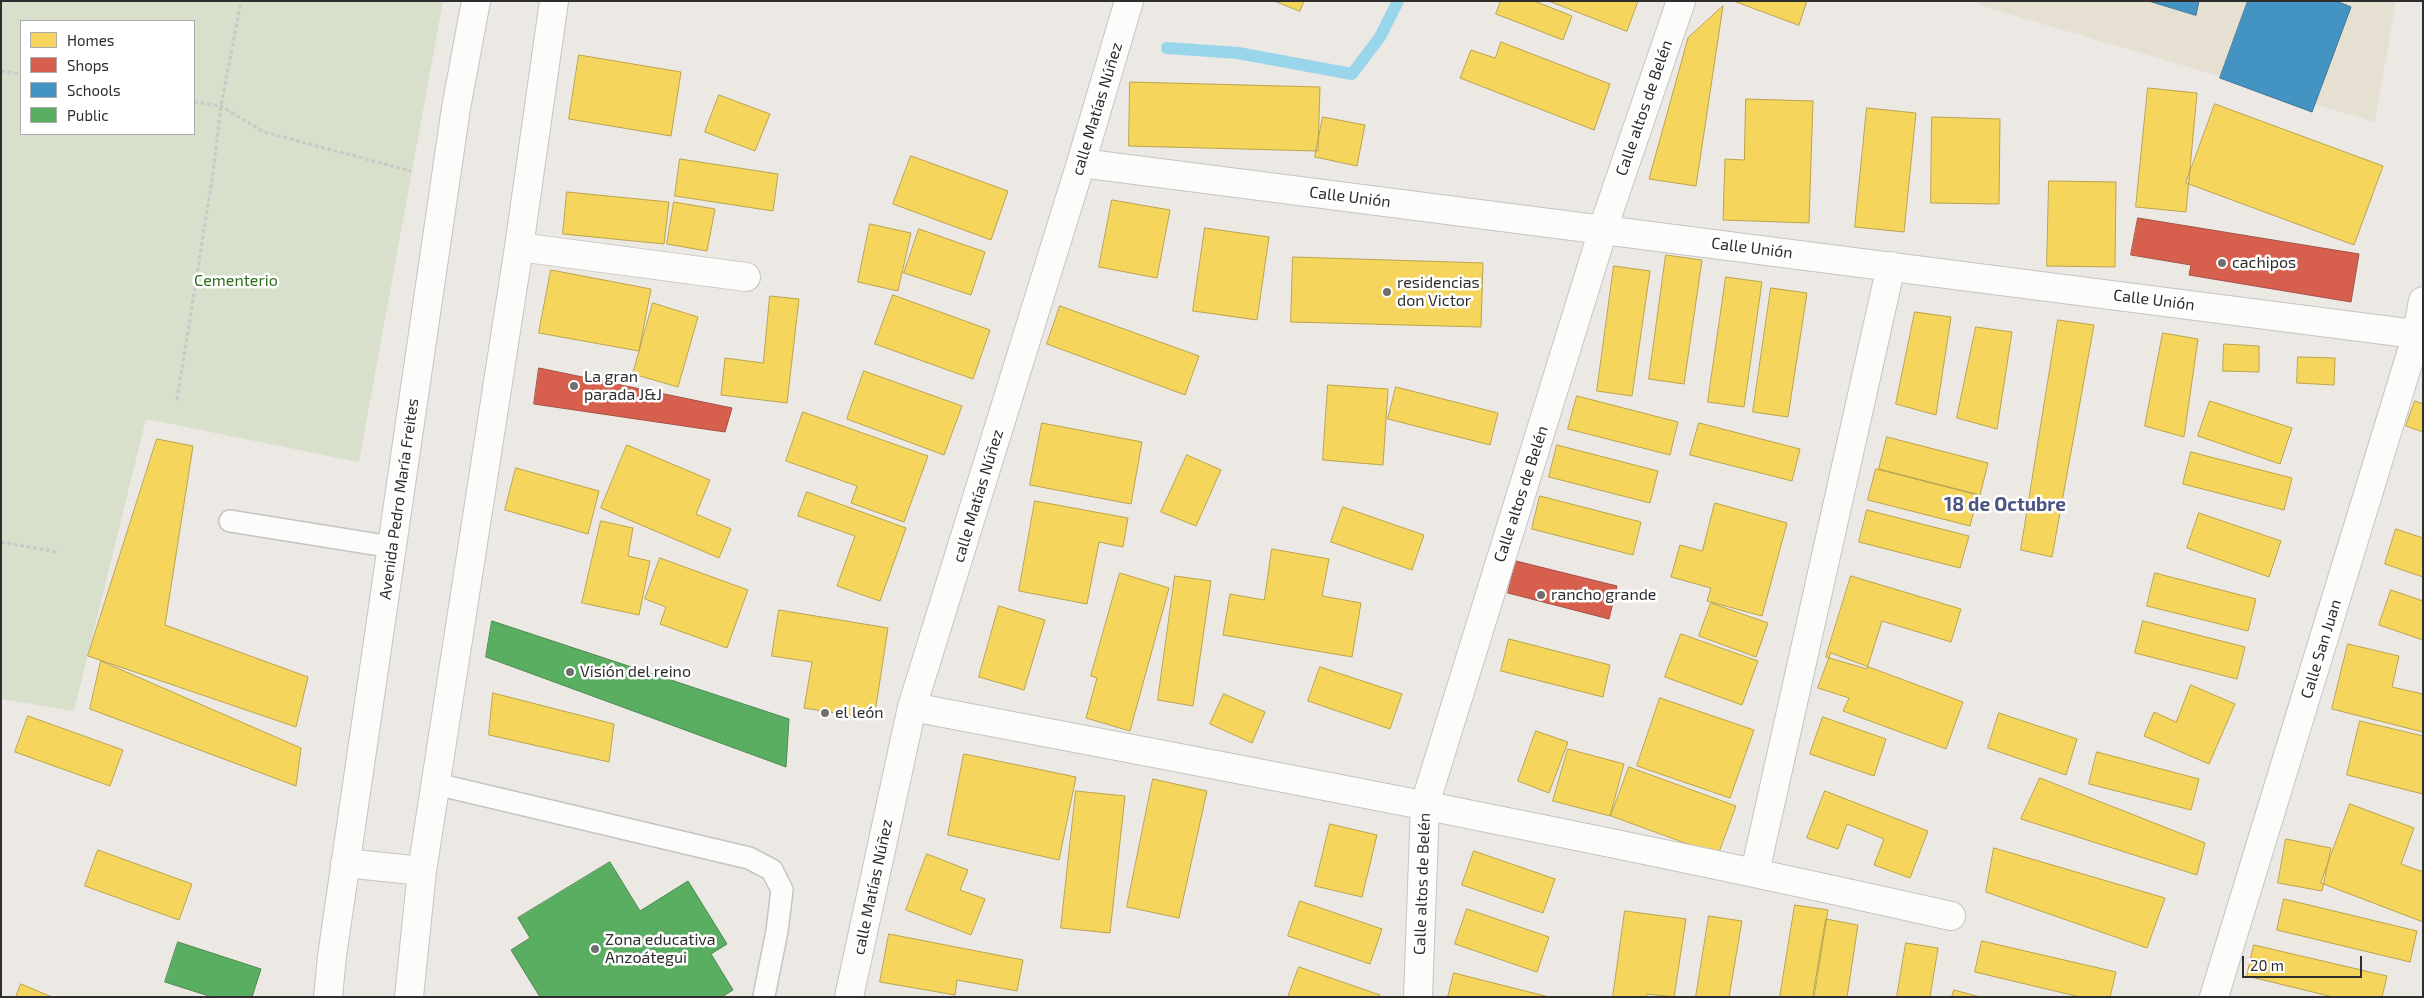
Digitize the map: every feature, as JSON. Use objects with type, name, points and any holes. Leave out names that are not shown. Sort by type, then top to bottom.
[{"type":"street","name":"Avenida Pedro María Freites","points":[[328,997],[332,956],[446,180],[476,1]]},
{"type":"street","points":[[409,997],[422,871],[519,247],[554,1]]},
{"type":"street","name":"calle Matías Núñez","points":[[849,997],[912,707],[1081,163],[1129,1]]},
{"type":"street","name":"Calle altos de Belén","points":[[1418,997],[1425,804],[1604,229],[1681,1]]},
{"type":"street","name":"Calle Unión","points":[[1081,163],[2420,334]]},
{"type":"street","points":[[519,247],[746,277]]},
{"type":"street","points":[[1755,872],[1891,266]]},
{"type":"street","name":"Calle San Juan","points":[[2214,997],[2420,334],[2423,300]]},
{"type":"street","points":[[912,707],[1425,804],[1755,872],[1951,916]]},
{"type":"street","points":[[346,864],[422,871]]},
{"type":"lane","points":[[230,521],[392,548]]},
{"type":"lane","points":[[436,784],[749,858],[772,870],[782,890],[777,931],[764,996]]},
{"type":"path","points":[[177,400],[214,173],[221,106],[241,1]]},
{"type":"path","points":[[1,71],[20,74]]},
{"type":"path","points":[[195,102],[221,106],[264,132],[446,180]]},
{"type":"path","points":[[1,542],[57,552]]},
{"type":"shaded area","points":[[1979,1],[2396,1],[2375,122],[1978,5]]},
{"type":"green space","name":"Cementerio","points":[[1,1],[443,1],[359,462],[146,419],[74,711],[1,699]]},
{"type":"building: Homes","points":[[1275,1],[1304,1],[1300,11]]},
{"type":"building: Homes","points":[[1501,1],[1534,1],[1572,16],[1563,40],[1496,14]]},
{"type":"building: Homes","points":[[1549,1],[1638,1],[1627,31]]},
{"type":"building: Homes","points":[[1734,1],[1807,1],[1799,25]]},
{"type":"building: Homes","points":[[1723,6],[1696,186],[1649,179],[1688,38]]},
{"type":"building: Homes","points":[[1501,42],[1610,84],[1594,130],[1460,78],[1471,50],[1495,58]]},
{"type":"building: Homes","points":[[579,55],[681,72],[671,136],[569,119]]},
{"type":"building: Homes","points":[[1130,82],[1320,87],[1318,151],[1129,146]]},
{"type":"building: Homes","points":[[2148,88],[2197,93],[2186,212],[2136,207]]},
{"type":"building: Homes","points":[[719,95],[770,114],[755,151],[705,132]]},
{"type":"building: Homes","points":[[1746,99],[1813,101],[1809,223],[1723,220],[1725,159],[1744,160]]},
{"type":"building: Homes","points":[[2215,104],[2383,166],[2354,245],[2186,183]]},
{"type":"building: Homes","points":[[1867,108],[1916,113],[1904,232],[1855,227]]},
{"type":"building: Homes","points":[[1323,117],[1365,125],[1357,166],[1315,157]]},
{"type":"building: Homes","points":[[1932,117],[2000,119],[1999,204],[1931,203]]},
{"type":"building: Homes","points":[[911,156],[1008,191],[991,240],[893,204]]},
{"type":"building: Homes","points":[[680,159],[778,174],[773,211],[675,196]]},
{"type":"building: Homes","points":[[2049,181],[2116,182],[2115,267],[2047,266]]},
{"type":"building: Homes","points":[[567,192],[669,202],[664,244],[563,234]]},
{"type":"building: Homes","points":[[1112,200],[1170,210],[1157,278],[1099,267]]},
{"type":"building: Homes","points":[[674,202],[715,209],[707,251],[667,244]]},
{"type":"building: Homes","points":[[870,224],[911,233],[898,291],[858,282]]},
{"type":"building: Homes","points":[[1205,228],[1269,237],[1257,320],[1193,311]]},
{"type":"building: Homes","points":[[919,229],[985,252],[971,295],[904,273]]},
{"type":"building: Homes","points":[[1666,255],[1702,260],[1684,384],[1649,379]]},
{"type":"building: Homes","name":"residencias don Victor","points":[[1293,257],[1483,263],[1481,327],[1291,322]]},
{"type":"building: Homes","points":[[1614,266],[1650,271],[1632,396],[1597,391]]},
{"type":"building: Homes","points":[[551,270],[651,289],[639,351],[539,333]]},
{"type":"building: Homes","points":[[1726,277],[1762,282],[1744,407],[1708,402]]},
{"type":"building: Homes","points":[[1771,288],[1807,293],[1788,417],[1753,412]]},
{"type":"building: Homes","points":[[893,295],[990,330],[973,379],[875,344]]},
{"type":"building: Homes","points":[[770,296],[799,299],[787,403],[721,395],[725,358],[763,363]]},
{"type":"building: Homes","points":[[653,303],[698,317],[678,387],[633,374]]},
{"type":"building: Homes","points":[[1060,306],[1199,356],[1185,395],[1047,344]]},
{"type":"building: Homes","points":[[1915,312],[1951,317],[1936,415],[1896,404]]},
{"type":"building: Homes","points":[[2058,320],[2094,325],[2052,557],[2021,550]]},
{"type":"building: Homes","points":[[1976,327],[2012,332],[1997,429],[1957,418]]},
{"type":"building: Homes","points":[[2163,333],[2198,339],[2184,437],[2145,426]]},
{"type":"building: Homes","points":[[2224,344],[2259,346],[2259,372],[2223,371]]},
{"type":"building: Homes","points":[[2298,357],[2335,358],[2334,385],[2297,383]]},
{"type":"building: Homes","points":[[864,371],[962,406],[944,455],[847,419]]},
{"type":"building: Homes","points":[[1328,385],[1388,389],[1383,465],[1323,460]]},
{"type":"building: Homes","points":[[1396,387],[1498,413],[1490,445],[1388,419]]},
{"type":"building: Homes","points":[[1577,396],[1678,422],[1670,455],[1568,429]]},
{"type":"building: Homes","points":[[2210,401],[2292,428],[2280,464],[2198,436]]},
{"type":"building: Homes","points":[[2415,401],[2423,404],[2423,432],[2406,426]]},
{"type":"building: Homes","points":[[803,412],[928,456],[904,522],[851,503],[857,486],[786,461]]},
{"type":"building: Homes","points":[[1042,423],[1142,442],[1131,504],[1030,485]]},
{"type":"building: Homes","points":[[1699,423],[1800,449],[1792,481],[1690,455]]},
{"type":"building: Homes","points":[[1887,437],[1988,463],[1980,495],[1879,469]]},
{"type":"building: Homes","points":[[157,439],[193,446],[165,625],[308,677],[296,727],[88,656]]},
{"type":"building: Homes","points":[[627,445],[710,480],[696,514],[731,529],[719,558],[601,508]]},
{"type":"building: Homes","points":[[1557,445],[1658,471],[1650,503],[1549,477]]},
{"type":"building: Homes","points":[[2191,452],[2292,478],[2284,510],[2183,484]]},
{"type":"building: Homes","points":[[1187,455],[1221,470],[1196,526],[1161,512]]},
{"type":"building: Homes","points":[[516,468],[599,491],[588,534],[505,510]]},
{"type":"building: Homes","points":[[1876,469],[1978,495],[1970,526],[1868,500]]},
{"type":"building: Homes","points":[[807,492],[906,528],[880,601],[837,586],[855,536],[798,516]]},
{"type":"building: Homes","points":[[1540,496],[1641,522],[1633,555],[1532,529]]},
{"type":"building: Homes","points":[[1035,501],[1128,518],[1123,547],[1099,542],[1087,604],[1019,591]]},
{"type":"building: Homes","points":[[1715,503],[1787,523],[1762,616],[1707,601],[1711,588],[1671,577],[1680,545],[1702,551]]},
{"type":"building: Homes","points":[[1343,507],[1424,535],[1412,570],[1331,542]]},
{"type":"building: Homes","points":[[1867,510],[1969,536],[1960,568],[1859,542]]},
{"type":"building: Homes","points":[[2199,513],[2281,541],[2269,577],[2187,548]]},
{"type":"building: Homes","points":[[601,521],[633,528],[628,556],[650,561],[639,615],[582,603]]},
{"type":"building: Homes","points":[[2396,529],[2423,538],[2423,577],[2385,564]]},
{"type":"building: Homes","points":[[1272,549],[1329,559],[1322,596],[1361,603],[1352,657],[1223,635],[1230,594],[1264,600]]},
{"type":"building: Homes","points":[[660,558],[748,590],[727,648],[660,624],[666,607],[645,599]]},
{"type":"building: Homes","points":[[1120,573],[1169,588],[1130,731],[1086,718],[1097,678],[1091,676]]},
{"type":"building: Homes","points":[[2155,573],[2256,599],[2248,631],[2147,606]]},
{"type":"building: Homes","points":[[1175,576],[1211,581],[1193,706],[1158,700]]},
{"type":"building: Homes","points":[[1851,576],[1961,609],[1951,642],[1882,621],[1867,669],[1826,657]]},
{"type":"building: Homes","points":[[2391,590],[2423,601],[2423,640],[2379,625]]},
{"type":"building: Homes","points":[[1711,603],[1768,623],[1756,657],[1699,636]]},
{"type":"building: Homes","points":[[999,606],[1045,620],[1024,690],[979,677]]},
{"type":"building: Homes","points":[[779,610],[888,628],[874,719],[804,708],[812,662],[772,656]]},
{"type":"building: Homes","points":[[2143,621],[2245,647],[2237,679],[2135,653]]},
{"type":"building: Homes","points":[[1681,634],[1758,661],[1742,705],[1665,677]]},
{"type":"building: Homes","points":[[1509,639],[1610,665],[1603,697],[1501,671]]},
{"type":"building: Homes","points":[[2348,644],[2399,656],[2392,687],[2423,694],[2423,732],[2332,709]]},
{"type":"building: Homes","points":[[1831,653],[1963,702],[1946,749],[1843,711],[1849,698],[1818,688]]},
{"type":"building: Homes","points":[[101,661],[301,748],[296,786],[90,709]]},
{"type":"building: Homes","points":[[1320,667],[1402,694],[1390,729],[1308,701]]},
{"type":"building: Homes","points":[[2191,685],[2235,704],[2209,764],[2144,736],[2154,712],[2176,722]]},
{"type":"building: Homes","points":[[493,693],[614,724],[609,762],[489,735]]},
{"type":"building: Homes","points":[[1224,694],[1265,712],[1252,743],[1210,724]]},
{"type":"building: Homes","points":[[1660,698],[1754,730],[1730,798],[1637,766]]},
{"type":"building: Homes","points":[[1999,713],[2077,739],[2066,775],[1988,748]]},
{"type":"building: Homes","points":[[28,716],[123,750],[110,786],[15,752]]},
{"type":"building: Homes","points":[[1823,717],[1886,739],[1874,776],[1810,754]]},
{"type":"building: Homes","points":[[2360,721],[2423,736],[2423,794],[2347,775]]},
{"type":"building: Homes","points":[[1536,731],[1568,742],[1549,793],[1518,781]]},
{"type":"building: Homes","points":[[1568,749],[1624,764],[1610,816],[1553,801]]},
{"type":"building: Homes","points":[[2097,752],[2199,779],[2191,810],[2089,784]]},
{"type":"building: Homes","points":[[964,754],[1076,777],[1059,860],[948,835]]},
{"type":"building: Homes","points":[[1629,767],[1736,806],[1718,855],[1611,816]]},
{"type":"building: Homes","points":[[2040,778],[2205,843],[2197,875],[2021,819]]},
{"type":"building: Homes","points":[[1153,779],[1207,791],[1179,918],[1127,907]]},
{"type":"building: Homes","points":[[1076,791],[1125,796],[1110,933],[1061,928]]},
{"type":"building: Homes","points":[[1825,791],[1928,831],[1910,878],[1874,865],[1884,839],[1847,824],[1838,849],[1807,838]]},
{"type":"building: Homes","points":[[2350,804],[2414,828],[2401,864],[2423,872],[2423,922],[2321,883]]},
{"type":"building: Homes","points":[[1330,824],[1377,835],[1362,897],[1315,886]]},
{"type":"building: Homes","points":[[2286,839],[2331,848],[2322,891],[2278,883]]},
{"type":"building: Homes","points":[[1994,848],[2165,898],[2147,948],[1986,892]]},
{"type":"building: Homes","points":[[98,850],[192,884],[179,920],[85,886]]},
{"type":"building: Homes","points":[[1474,851],[1555,879],[1543,913],[1462,885]]},
{"type":"building: Homes","points":[[927,854],[968,870],[960,890],[985,899],[971,935],[906,910]]},
{"type":"building: Homes","points":[[2284,899],[2417,931],[2410,962],[2277,930]]},
{"type":"building: Homes","points":[[1300,901],[1382,929],[1370,964],[1288,936]]},
{"type":"building: Homes","points":[[1795,905],[1828,910],[1814,997],[1780,997]]},
{"type":"building: Homes","points":[[1467,909],[1549,937],[1537,972],[1455,944]]},
{"type":"building: Homes","points":[[1625,911],[1686,919],[1674,997],[1647,994],[1646,997],[1613,997]]},
{"type":"building: Homes","points":[[1709,916],[1742,921],[1729,997],[1696,997]]},
{"type":"building: Homes","points":[[1826,919],[1858,925],[1847,997],[1813,997]]},
{"type":"building: Homes","points":[[889,934],[1023,960],[1017,991],[957,980],[955,995],[880,982]]},
{"type":"building: Homes","points":[[1982,941],[2116,972],[2110,997],[2080,997],[1975,972]]},
{"type":"building: Homes","points":[[1906,943],[1938,948],[1930,997],[1897,997]]},
{"type":"building: Homes","points":[[2254,945],[2387,976],[2382,997],[2333,997],[2247,976]]},
{"type":"building: Homes","points":[[1299,967],[1380,995],[1379,997],[1288,997]]},
{"type":"building: Homes","points":[[1454,973],[1549,997],[1448,997]]},
{"type":"building: Homes","points":[[21,984],[52,997],[16,997]]},
{"type":"building: Homes","points":[[1954,990],[1980,997],[1952,997]]},
{"type":"building: Shops","points":[[2138,218],[2359,254],[2351,302],[2189,275],[2191,265],[2131,255]]},
{"type":"building: Shops","points":[[539,368],[732,408],[725,432],[534,404]]},
{"type":"building: Shops","points":[[1516,561],[1617,586],[1609,619],[1508,593]]},
{"type":"building: Schools","points":[[2149,1],[2199,1],[2196,15]]},
{"type":"building: Schools","points":[[2248,1],[2336,1],[2351,7],[2312,112],[2220,78]]},
{"type":"building: Public","points":[[492,621],[789,719],[786,767],[486,657]]},
{"type":"building: Public","points":[[610,862],[640,911],[688,881],[727,944],[711,954],[733,990],[722,997],[540,997],[511,950],[530,938],[518,918]]},
{"type":"building: Public","points":[[178,942],[261,969],[252,997],[212,997],[165,982]]},
{"type":"waterway","points":[[1167,48],[1238,53],[1352,74],[1380,37],[1398,1]]},
{"type":"place","name":"cachipos","points":[[2222,263]]},
{"type":"place","name":"residencias don Victor","points":[[1387,292]]},
{"type":"place","name":"La gran parada J&J","points":[[574,386]]},
{"type":"place","name":"rancho grande","points":[[1541,595]]},
{"type":"place","name":"Visión del reino","points":[[570,672]]},
{"type":"place","name":"el león","points":[[825,713]]},
{"type":"place","name":"Zona educativa Anzoátegui","points":[[595,949]]},
{"type":"district","name":"18 de Octubre","points":[[2005,505]]}]
